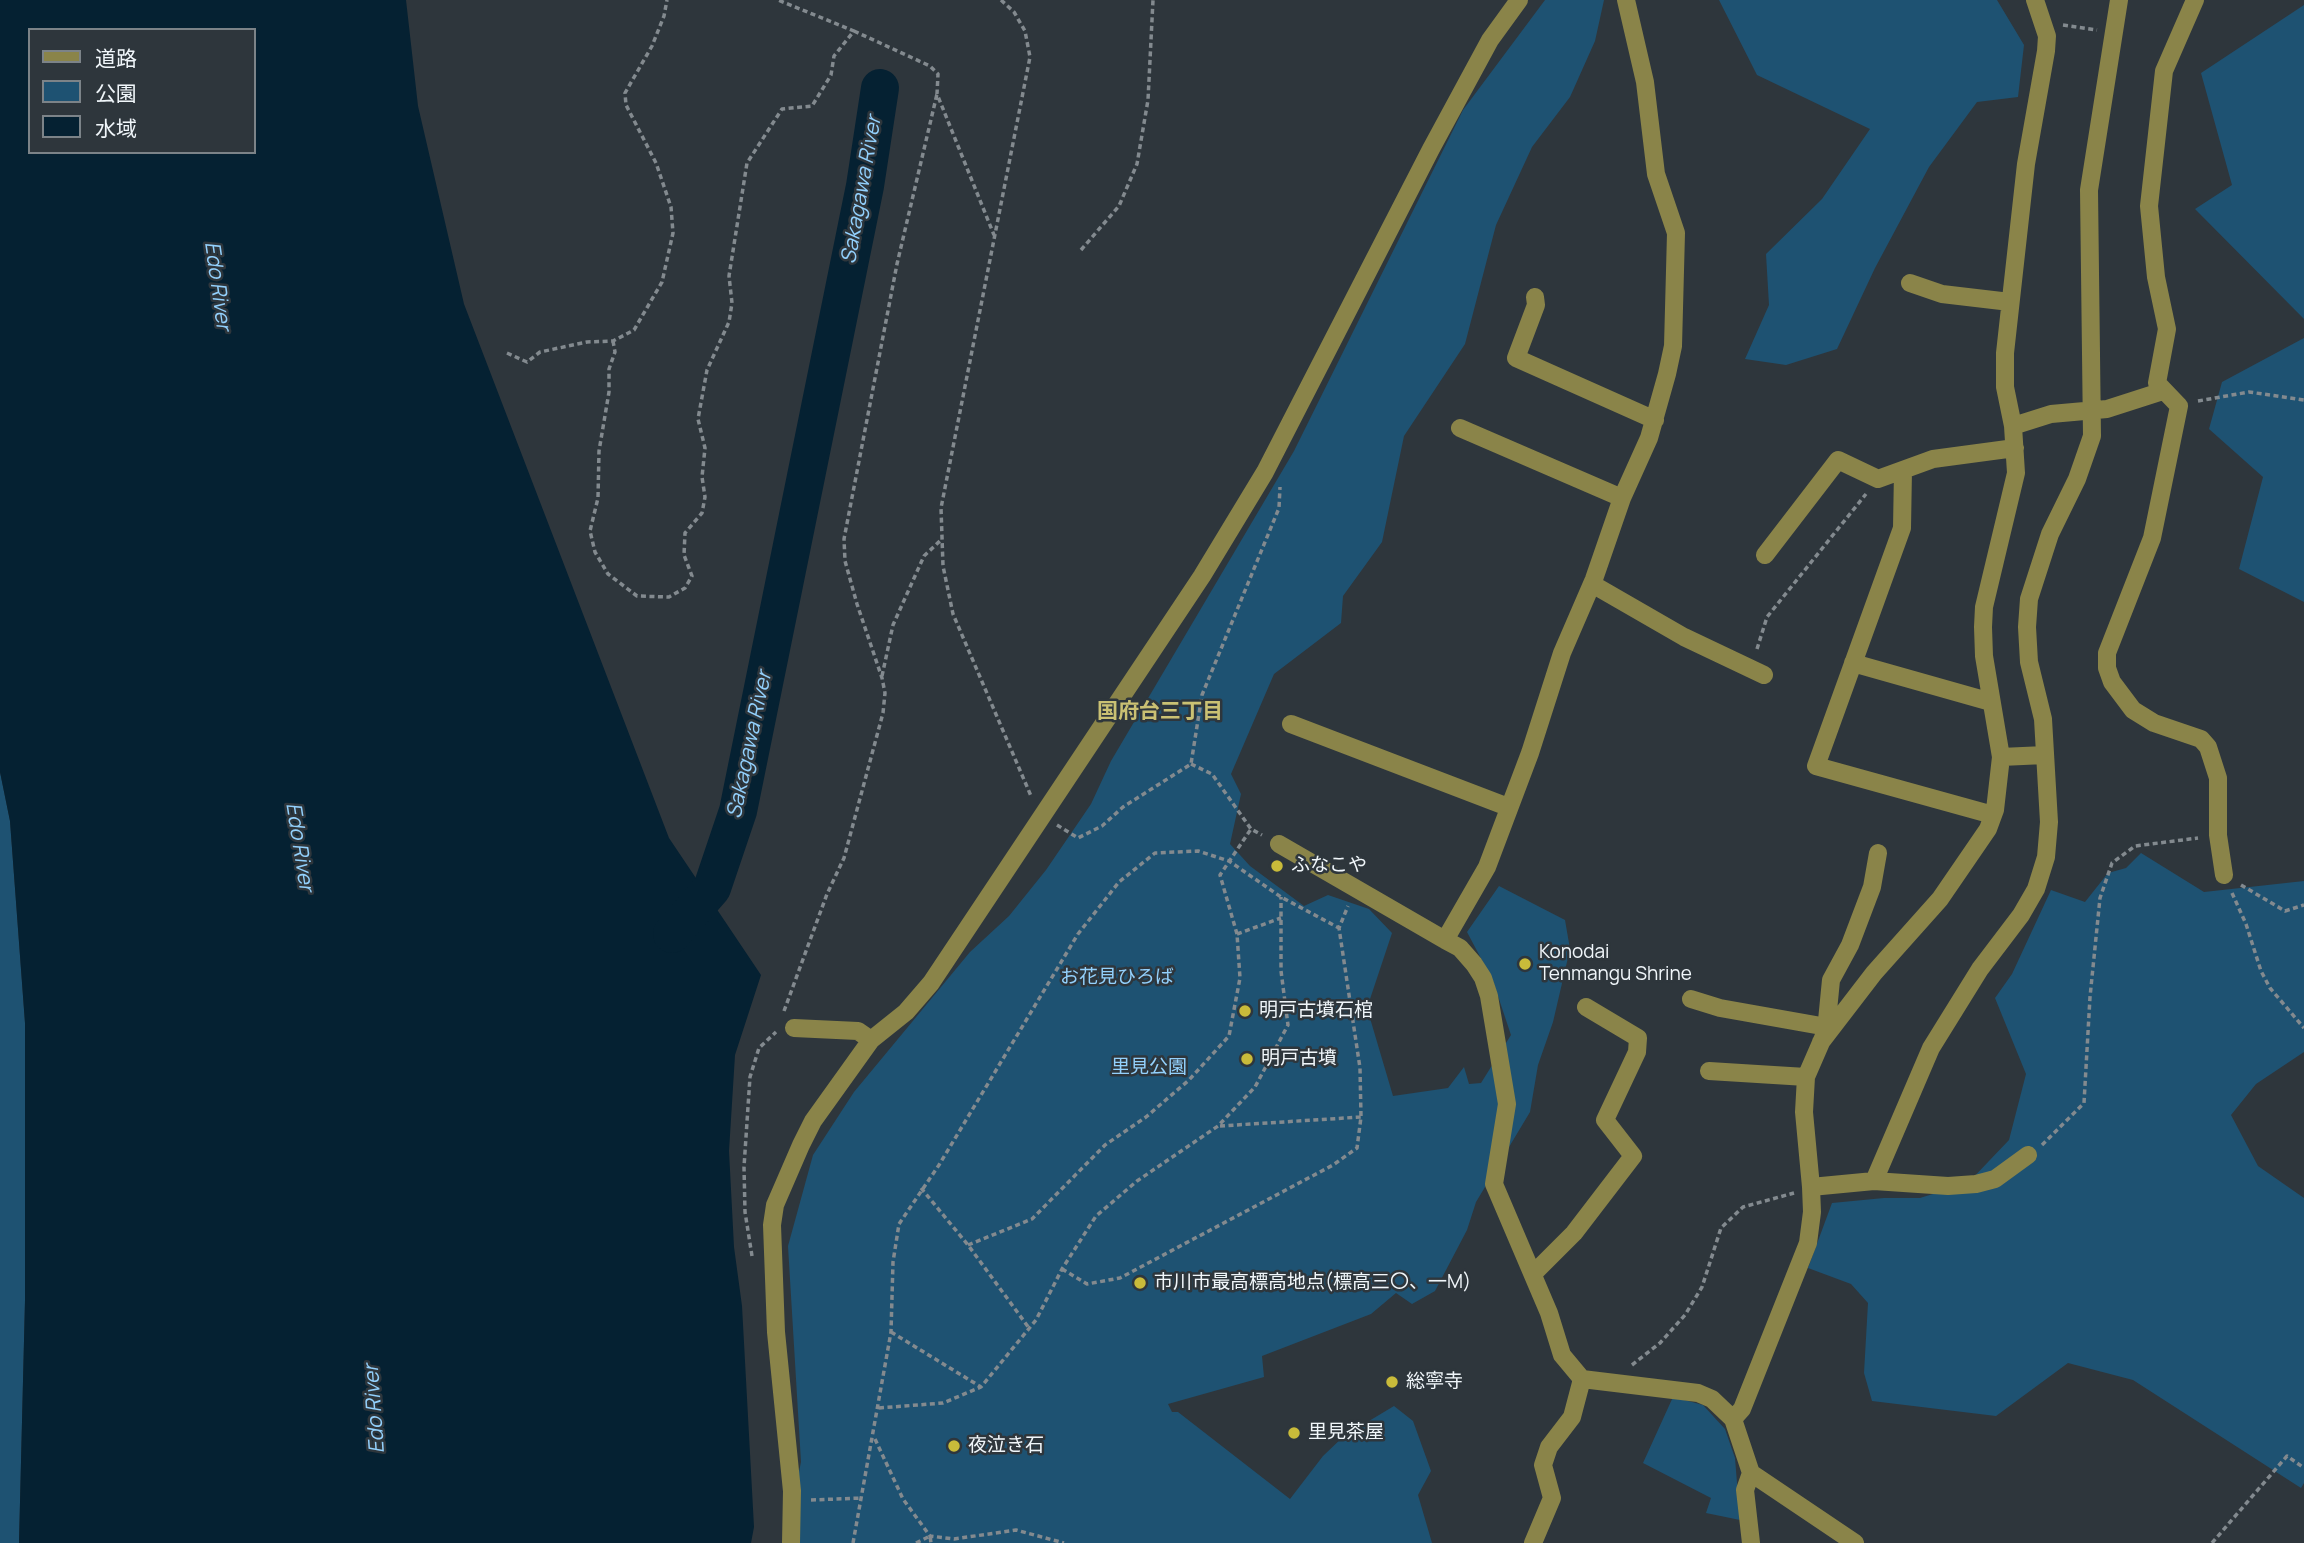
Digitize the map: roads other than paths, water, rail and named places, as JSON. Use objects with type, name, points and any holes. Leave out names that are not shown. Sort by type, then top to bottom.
[{"type":"street","points":[[791,1543],[792,1501],[788,1435],[776,1332],[772,1225],[775,1205],[813,1121],[871,1040],[905,1012],[931,984],[1202,576],[1265,472],[1490,40],[1519,0]]},
{"type":"street","points":[[1445,940],[1487,867],[1530,753],[1562,653],[1592,584],[1622,498],[1655,420],[1673,346],[1676,233],[1656,174],[1645,82],[1626,0]]},
{"type":"street","points":[[1824,1034],[1940,899],[1988,829],[1993,815],[2001,757],[1984,656],[1984,607],[2014,491],[2015,448],[2005,387],[2010,302],[2026,164],[2046,51],[2044,22],[2035,0]]},
{"type":"street","points":[[1874,1181],[1931,1048],[1980,969],[2036,889],[2046,857],[2049,822],[2043,719],[2029,662],[2029,599],[2059,510],[2086,455],[2092,436],[2088,190],[2119,0]]},
{"type":"street","points":[[2194,0],[2164,71],[2149,206],[2156,277],[2167,329],[2157,383],[2179,406],[2152,538],[2107,653],[2107,668],[2112,682],[2133,710],[2154,723],[2201,739],[2208,747],[2218,778],[2218,835],[2224,875]]},
{"type":"street","points":[[1910,283],[1942,295],[2010,302]]},
{"type":"street","points":[[1535,296],[1536,305],[1516,358],[1655,420]]},
{"type":"street","points":[[2013,426],[2051,414],[2107,409],[2163,391]]},
{"type":"street","points":[[1460,428],[1622,498]]},
{"type":"street","points":[[1765,555],[1838,460],[1878,479],[1933,459],[1973,451],[2015,448]]},
{"type":"street","points":[[1903,470],[1902,528],[1816,766],[1993,815]]},
{"type":"street","points":[[1592,584],[1684,637],[1757,671]]},
{"type":"street","points":[[1853,663],[1991,702]]},
{"type":"street","points":[[1291,724],[1508,807]]},
{"type":"street","points":[[2001,757],[2045,755]]},
{"type":"street","points":[[1279,845],[1460,948],[1483,978],[1498,1038],[1507,1104],[1494,1184],[1533,1273],[1562,1355],[1582,1379],[1698,1393],[1712,1399],[1733,1419],[1751,1474],[1855,1543]]},
{"type":"street","points":[[1733,1419],[1742,1409],[1808,1242],[1812,1212],[1804,1112],[1806,1077],[1824,1034],[1831,980],[1850,945],[1872,887],[1878,853]]},
{"type":"street","points":[[1691,999],[1824,1034]]},
{"type":"street","points":[[1533,1273],[1551,1259],[1574,1233],[1633,1156],[1605,1121],[1637,1052],[1638,1038],[1586,1007]]},
{"type":"street","points":[[788,1028],[858,1031],[871,1040]]},
{"type":"street","points":[[1709,1071],[1806,1077]]},
{"type":"street","points":[[1811,1187],[1874,1181],[1948,1186],[1976,1184],[1995,1180],[2028,1155]]},
{"type":"street","points":[[1533,1543],[1552,1498],[1543,1465],[1549,1447],[1572,1417],[1582,1379]]},
{"type":"street","points":[[1751,1474],[1745,1490],[1751,1543]]},
{"type":"water","name":"Edo River","points":[[0,0],[406,0],[418,106],[464,304],[669,838],[761,975],[735,1055],[729,1151],[734,1247],[742,1306],[754,1527],[751,1543],[19,1543],[25,1301],[25,1023],[10,821],[0,772]]},
{"type":"waterway","name":"Sakagawa River","points":[[672,934],[712,888],[738,811],[865,186],[880,88]]},
{"type":"place","name":"ふなこや","points":[[1277,866]]},
{"type":"place","name":"Konodai Tenmangu Shrine","points":[[1525,964]]},
{"type":"place","name":"明戸古墳石棺","points":[[1245,1011]]},
{"type":"place","name":"明戸古墳","points":[[1247,1059]]},
{"type":"place","name":"市川市最高標高地点(標高三〇、一M)","points":[[1140,1283]]},
{"type":"place","name":"総寧寺","points":[[1392,1382]]},
{"type":"place","name":"里見茶屋","points":[[1294,1433]]},
{"type":"place","name":"夜泣き石","points":[[954,1446]]},
{"type":"district","name":"国府台三丁目","points":[[1160,712]]},
{"type":"park label","name":"お花見ひろば","points":[[1117,978]]},
{"type":"park label","name":"里見公園","points":[[1149,1068]]}]
